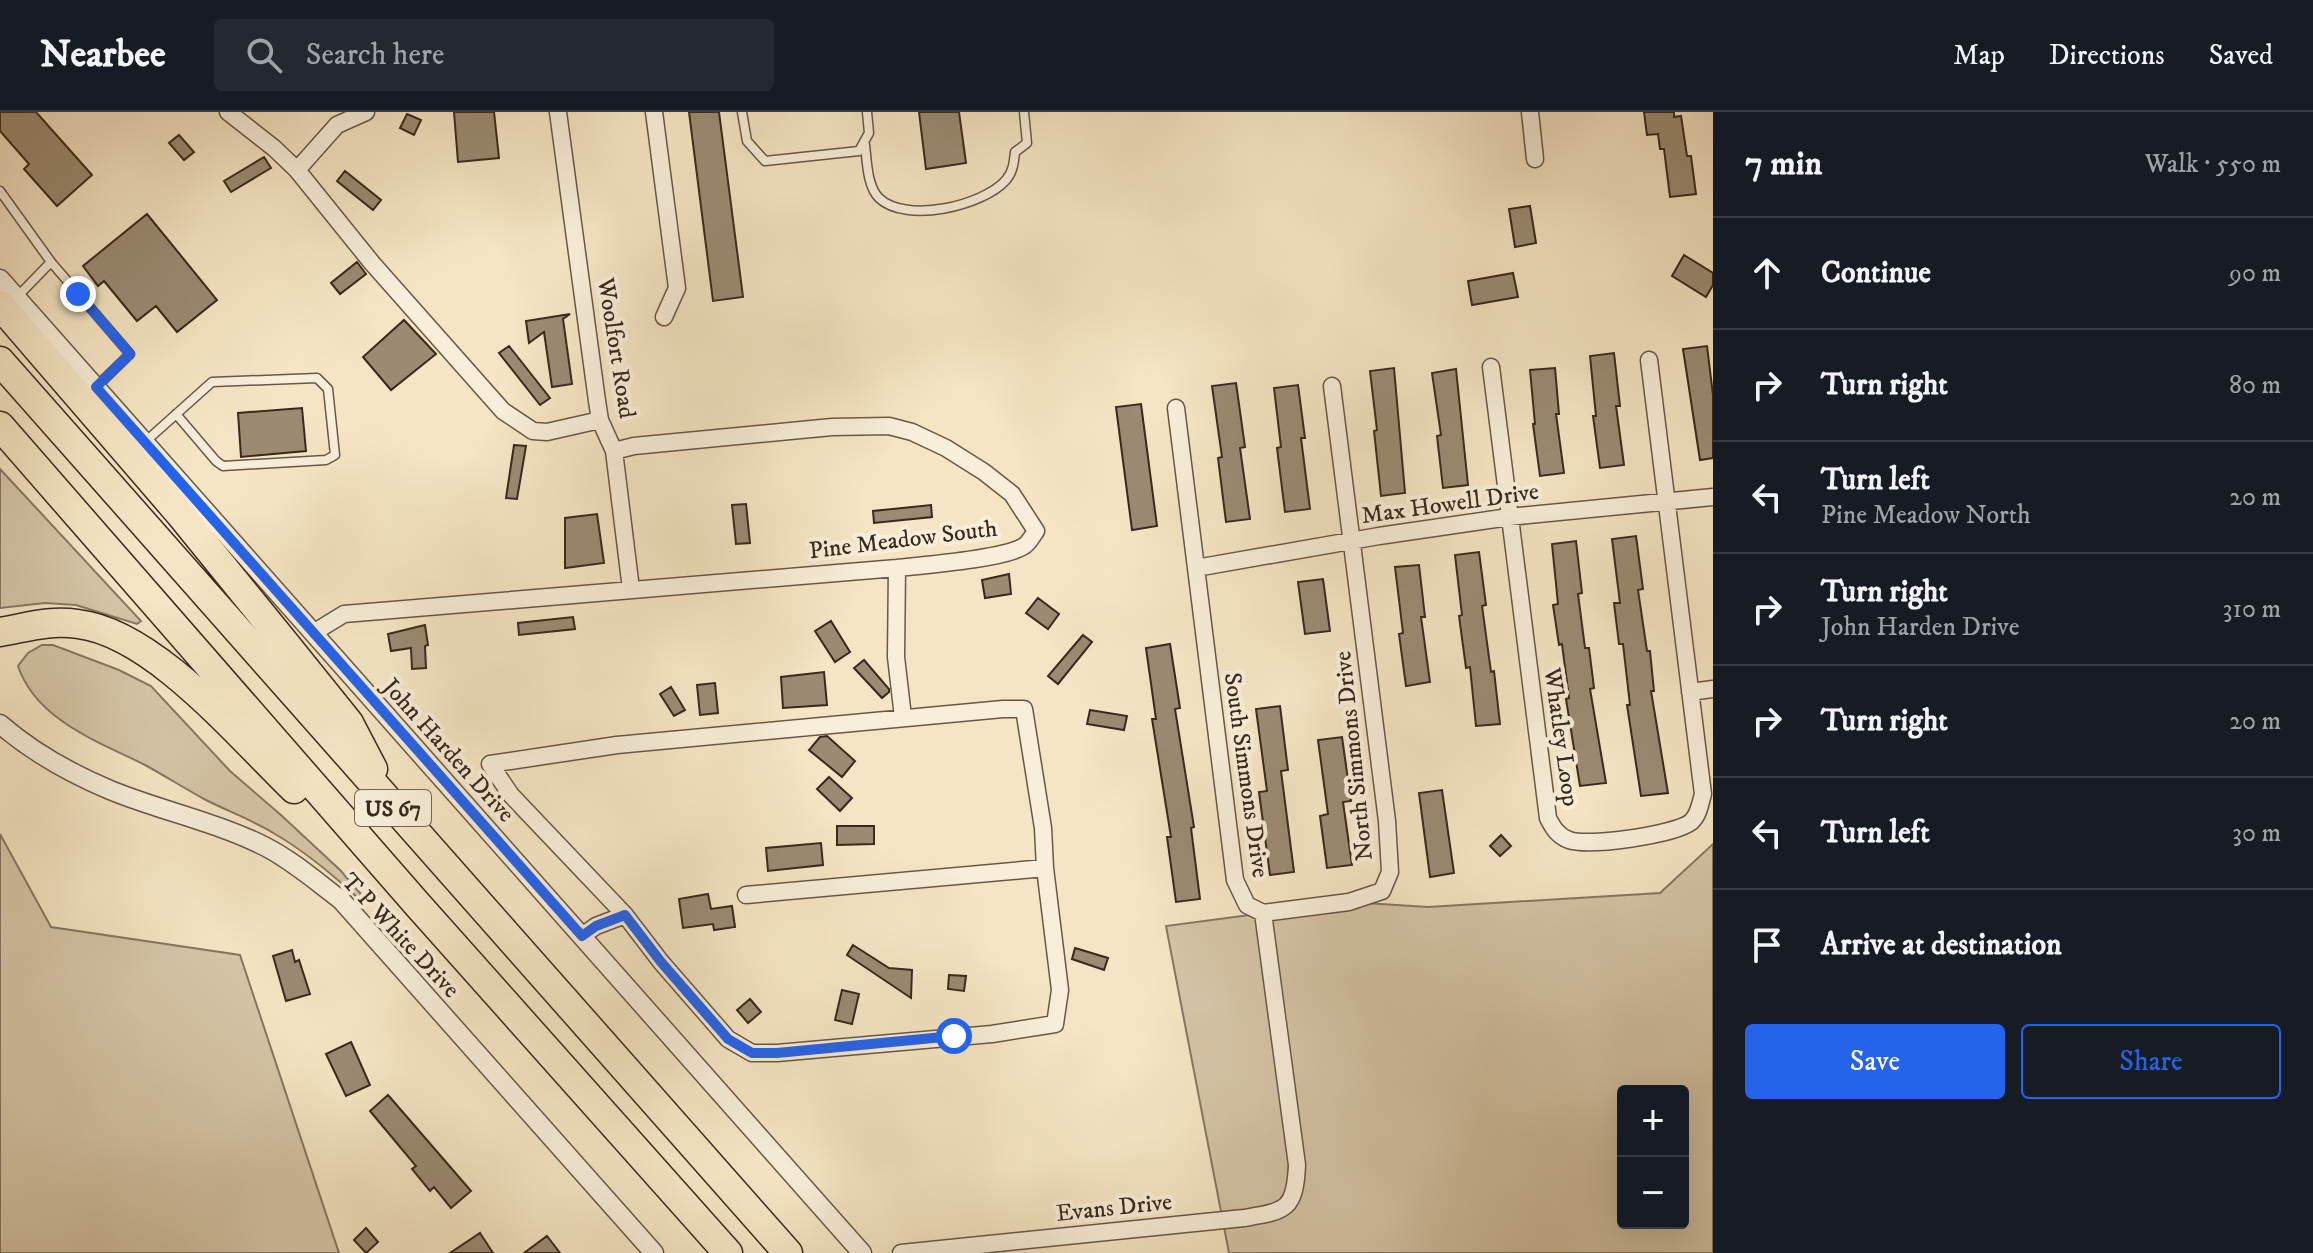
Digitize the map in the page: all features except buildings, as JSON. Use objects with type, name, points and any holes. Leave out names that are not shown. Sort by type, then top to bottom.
[{"type":"highway","points":[[8,301],[349,723],[396,812]]},
{"type":"highway","name":"US 67","points":[[0,361],[788,1253]]},
{"type":"highway","name":"US 67","points":[[0,426],[417,904],[728,1253]]},
{"type":"highway","points":[[3,633],[44,622],[82,624],[128,639],[179,676],[417,904]]},
{"type":"street","points":[[228,112],[297,170],[372,263],[503,411],[533,431],[547,432],[600,420]]},
{"type":"street","points":[[297,170],[337,125],[366,112]]},
{"type":"street","name":"Woolfort Road","points":[[558,112],[600,420],[614,451],[631,589]]},
{"type":"street","points":[[654,112],[677,288],[664,317]]},
{"type":"street","points":[[1530,112],[1535,159]]},
{"type":"street","name":"John Harden Drive","points":[[0,279],[8,301],[96,387],[862,1253]]},
{"type":"street","name":"Whatley Loop","points":[[1491,367],[1548,818],[1561,836],[1572,841],[1589,842],[1681,829],[1694,819],[1703,794],[1649,360]]},
{"type":"street","name":"North Simmons Drive","points":[[1263,913],[1349,902],[1382,891],[1390,872],[1387,821],[1332,386]]},
{"type":"street","name":"South Simmons Drive","points":[[1176,408],[1235,880],[1247,905],[1263,913],[1297,1165]]},
{"type":"street","name":"Pine Meadow South","points":[[313,633],[344,614],[897,568],[999,554],[1024,546],[1036,531],[1012,494],[984,472],[935,443],[889,426],[775,432],[634,446],[614,451]]},
{"type":"street","name":"Max Howell Drive","points":[[1196,568],[1509,517],[1713,497]]},
{"type":"street","points":[[897,568],[896,657],[903,717]]},
{"type":"street","points":[[1690,692],[1713,689]]},
{"type":"street","points":[[1024,709],[1043,828],[1060,990],[1055,1024],[992,1034],[777,1053],[745,1050],[728,1039],[625,915],[511,795],[490,764],[617,745],[826,727],[903,717],[1024,709]]},
{"type":"street","name":"T P White Drive","points":[[0,724],[44,755],[110,790],[266,848],[305,872],[341,900],[654,1253]]},
{"type":"street","points":[[746,895],[1045,868]]},
{"type":"street","points":[[582,936],[596,926],[625,915]]},
{"type":"street","name":"Evans Drive","points":[[901,1253],[1277,1212],[1289,1204],[1296,1187],[1297,1165]]},
{"type":"lane","points":[[742,112],[747,141],[765,161],[859,151],[869,133],[867,112]]},
{"type":"lane","points":[[865,145],[872,188],[879,198],[892,206],[933,209],[968,203],[987,196],[1006,180],[1014,167],[1015,152],[1027,143],[1024,112]]},
{"type":"lane","points":[[0,191],[51,262],[130,354],[96,387]]},
{"type":"lane","points":[[8,301],[51,262]]},
{"type":"lane","points":[[145,442],[176,414],[212,382],[317,378],[328,389],[335,455],[326,460],[223,466],[176,414]]},
{"type":"shaded area","points":[[0,469],[141,621],[137,624],[76,605],[45,603],[0,608]]},
{"type":"shaded area","points":[[42,645],[53,645],[119,670],[151,686],[230,771],[340,870],[361,894],[358,898],[318,864],[275,834],[89,738],[54,715],[27,685],[18,666],[28,653]]},
{"type":"shaded area","points":[[0,834],[51,927],[240,955],[339,1253],[0,1253]]},
{"type":"shaded area","points":[[1713,844],[1713,1253],[1229,1253],[1166,926],[1349,902],[1428,907],[1660,893]]},
{"type":"route","points":[[78,294],[130,354],[96,387],[582,936],[596,926],[625,915],[728,1039],[752,1053],[954,1036]]}]
